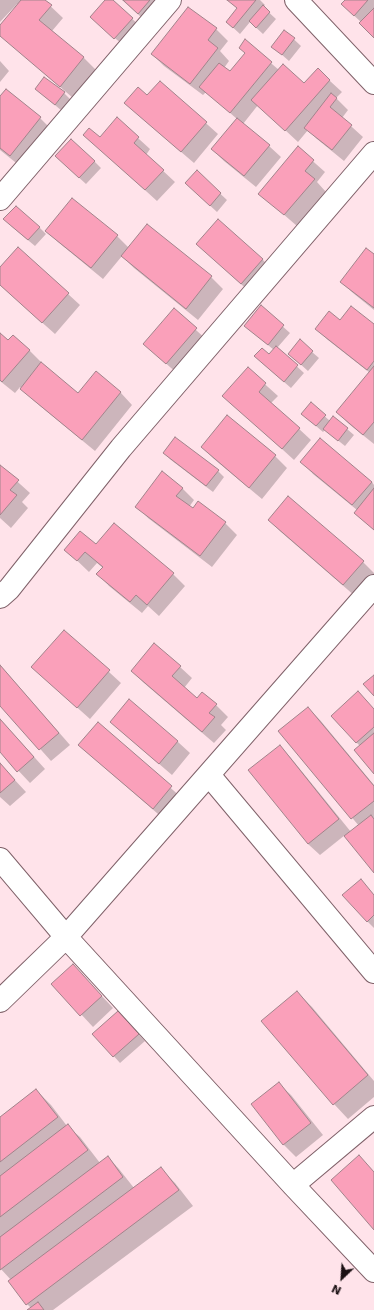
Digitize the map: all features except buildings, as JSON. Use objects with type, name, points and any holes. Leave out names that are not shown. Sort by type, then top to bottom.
[{"type":"street","points":[[0,199],[170,0]]},
{"type":"street","points":[[296,0],[374,83]]},
{"type":"street","points":[[0,597],[121,448],[374,153]]},
{"type":"street","points":[[0,1001],[66,937],[372,592]]},
{"type":"street","points":[[209,775],[374,972]]},
{"type":"street","points":[[0,859],[66,937],[293,1185],[374,1271]]},
{"type":"street","points":[[293,1185],[374,1117]]}]
